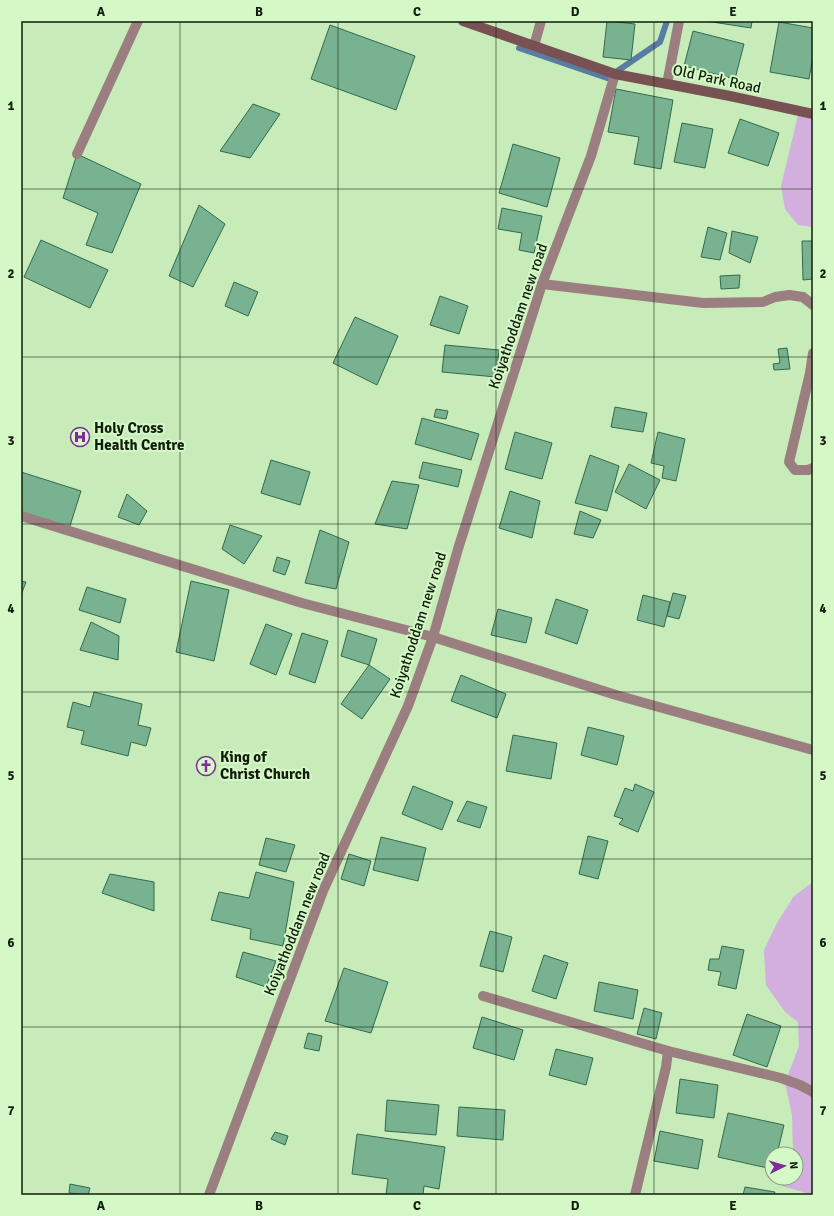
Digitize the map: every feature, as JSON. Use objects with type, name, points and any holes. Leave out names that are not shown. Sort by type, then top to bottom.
[{"type":"street","points":[[77,154],[138,21]]},
{"type":"street","name":"Old Park Road","points":[[463,21],[615,74],[813,114]]},
{"type":"street","points":[[534,46],[541,21]]},
{"type":"street","points":[[667,84],[679,21]]},
{"type":"street","name":"Koiyathoddam new road","points":[[208,1195],[323,891],[408,706],[433,637],[458,549],[542,284],[591,156],[615,74]]},
{"type":"street","points":[[542,284],[703,303],[762,302],[775,297],[789,295],[803,297],[813,305]]},
{"type":"street","points":[[813,353],[810,373],[789,462],[795,470],[808,470],[813,468]]},
{"type":"street","points":[[21,516],[302,603],[433,637],[616,695],[813,750]]},
{"type":"street","points":[[483,996],[668,1051],[781,1078],[800,1085],[813,1092]]},
{"type":"street","points":[[635,1195],[666,1068],[668,1051]]},
{"type":"shaded area","points":[[799,111],[813,114],[813,227],[798,225],[785,209],[781,186]]},
{"type":"shaded area","points":[[813,882],[813,1195],[782,1186],[804,1186],[804,1146],[793,1146],[792,1115],[785,1083],[799,1046],[798,1022],[785,1012],[766,985],[764,950],[777,923],[794,896]]},
{"type":"building","points":[[607,21],[635,24],[631,60],[603,57]]},
{"type":"building","points":[[706,21],[752,21],[751,28]]},
{"type":"building","points":[[779,22],[813,28],[813,56],[809,79],[770,72]]},
{"type":"building","points":[[330,25],[415,56],[396,110],[311,79]]},
{"type":"building","points":[[693,31],[744,44],[735,79],[684,66]]},
{"type":"building","points":[[616,89],[673,100],[661,169],[634,164],[639,137],[608,132]]},
{"type":"building","points":[[253,104],[280,114],[250,158],[220,151]]},
{"type":"building","points":[[740,119],[779,133],[768,166],[728,153]]},
{"type":"building","points":[[682,123],[713,129],[705,168],[674,162]]},
{"type":"building","points":[[513,144],[560,158],[547,207],[499,193]]},
{"type":"building","points":[[77,154],[141,184],[112,253],[86,245],[98,213],[63,198]]},
{"type":"building","points":[[199,205],[225,224],[193,287],[169,276]]},
{"type":"building","points":[[502,208],[542,216],[534,253],[519,250],[522,233],[498,229]]},
{"type":"building","points":[[708,227],[727,233],[720,260],[701,257]]},
{"type":"building","points":[[732,231],[758,237],[750,263],[729,253]]},
{"type":"building","points":[[41,240],[108,270],[90,308],[24,277]]},
{"type":"building","points":[[802,241],[813,241],[813,279],[803,280]]},
{"type":"building","points":[[740,275],[739,288],[721,289],[720,276]]},
{"type":"building","points":[[234,282],[258,292],[248,316],[225,306]]},
{"type":"building","points":[[440,296],[468,306],[459,334],[430,325]]},
{"type":"building","points":[[355,317],[398,336],[377,385],[333,363]]},
{"type":"building","points":[[445,345],[499,350],[496,377],[442,372]]},
{"type":"building","points":[[787,348],[790,369],[774,370],[773,364],[780,363],[778,349]]},
{"type":"building","points":[[615,407],[647,413],[643,432],[611,427]]},
{"type":"building","points":[[436,409],[448,411],[446,419],[434,417]]},
{"type":"building","points":[[422,418],[479,434],[471,460],[415,444]]},
{"type":"building","points":[[515,432],[552,443],[542,479],[505,469]]},
{"type":"building","points":[[658,432],[685,439],[676,481],[662,478],[664,466],[651,463]]},
{"type":"building","points":[[590,455],[619,466],[607,511],[575,503]]},
{"type":"building","points":[[271,460],[310,472],[300,505],[261,493]]},
{"type":"building","points":[[423,462],[462,470],[458,487],[419,478]]},
{"type":"building","points":[[629,464],[660,480],[646,509],[615,492]]},
{"type":"building","points":[[21,472],[81,491],[69,529],[21,514]]},
{"type":"building","points":[[392,481],[419,485],[407,529],[375,524]]},
{"type":"building","points":[[510,491],[540,501],[532,538],[499,528]]},
{"type":"building","points":[[127,494],[147,511],[139,525],[118,517]]},
{"type":"building","points":[[580,511],[601,520],[593,538],[574,534]]},
{"type":"building","points":[[230,525],[262,536],[244,564],[222,549]]},
{"type":"building","points":[[320,530],[349,542],[336,589],[305,583]]},
{"type":"building","points":[[277,557],[290,561],[285,575],[273,571]]},
{"type":"building","points":[[21,581],[26,582],[21,595]]},
{"type":"building","points":[[191,581],[229,590],[214,661],[176,652]]},
{"type":"building","points":[[87,587],[126,599],[120,623],[79,610]]},
{"type":"building","points":[[673,593],[686,596],[679,619],[667,616]]},
{"type":"building","points":[[643,595],[670,602],[664,627],[637,620]]},
{"type":"building","points":[[556,599],[588,610],[577,644],[545,633]]},
{"type":"building","points":[[498,609],[532,618],[526,643],[491,635]]},
{"type":"building","points":[[91,622],[119,636],[118,660],[80,650]]},
{"type":"building","points":[[266,624],[292,634],[276,675],[250,664]]},
{"type":"building","points":[[348,630],[377,639],[369,665],[341,656]]},
{"type":"building","points":[[302,633],[328,641],[315,683],[289,674]]},
{"type":"building","points":[[369,665],[390,679],[362,719],[341,704]]},
{"type":"building","points":[[461,675],[506,694],[497,718],[451,701]]},
{"type":"building","points":[[94,692],[142,704],[138,725],[151,728],[146,746],[131,742],[128,756],[81,744],[84,731],[67,727],[73,702],[90,707]]},
{"type":"building","points":[[588,727],[624,736],[617,765],[581,755]]},
{"type":"building","points":[[513,735],[557,743],[551,779],[506,771]]},
{"type":"building","points":[[635,784],[654,792],[638,832],[619,824],[623,819],[614,816],[625,788],[633,791]]},
{"type":"building","points":[[413,786],[453,802],[442,830],[402,814]]},
{"type":"building","points":[[467,801],[487,807],[480,828],[457,821]]},
{"type":"building","points":[[588,836],[608,841],[598,879],[579,874]]},
{"type":"building","points":[[381,837],[426,848],[418,881],[373,870]]},
{"type":"building","points":[[266,838],[295,845],[286,872],[259,865]]},
{"type":"building","points":[[349,854],[371,861],[364,886],[341,879]]},
{"type":"building","points":[[256,872],[294,882],[283,946],[250,939],[251,929],[211,920],[219,892],[249,898]]},
{"type":"building","points":[[110,874],[154,882],[154,911],[102,893]]},
{"type":"building","points":[[490,931],[512,937],[503,972],[480,966]]},
{"type":"building","points":[[722,946],[744,950],[736,989],[718,985],[721,972],[708,970],[710,959],[719,959]]},
{"type":"building","points":[[243,952],[276,961],[266,987],[236,977]]},
{"type":"building","points":[[544,955],[568,963],[556,999],[532,991]]},
{"type":"building","points":[[344,968],[388,982],[371,1033],[325,1021]]},
{"type":"building","points":[[599,982],[638,990],[633,1019],[594,1011]]},
{"type":"building","points":[[644,1008],[662,1013],[656,1039],[637,1034]]},
{"type":"building","points":[[747,1014],[781,1026],[767,1067],[733,1055]]},
{"type":"building","points":[[482,1017],[523,1030],[514,1060],[473,1048]]},
{"type":"building","points":[[308,1033],[322,1036],[319,1051],[304,1048]]},
{"type":"building","points":[[556,1049],[593,1058],[586,1085],[549,1075]]},
{"type":"building","points":[[680,1079],[718,1085],[714,1118],[676,1113]]},
{"type":"building","points":[[387,1100],[439,1105],[436,1135],[385,1131]]},
{"type":"building","points":[[459,1107],[505,1110],[503,1140],[457,1136]]},
{"type":"building","points":[[728,1113],[784,1125],[779,1146],[764,1146],[764,1167],[718,1157]]},
{"type":"building","points":[[660,1131],[703,1140],[698,1169],[654,1161]]},
{"type":"building","points":[[275,1132],[288,1136],[285,1145],[271,1139]]},
{"type":"building","points":[[357,1134],[445,1147],[439,1189],[424,1186],[423,1195],[386,1195],[388,1179],[352,1174]]},
{"type":"building","points":[[70,1184],[90,1188],[88,1195],[69,1193]]},
{"type":"building","points":[[745,1187],[775,1192],[774,1195],[743,1195]]},
{"type":"waterway","points":[[519,48],[607,78],[660,42],[667,21]]},
{"type":"place","name":"Holy Cross Health Centre","points":[[80,437]]},
{"type":"place","name":"King of Christ Church","points":[[206,766]]}]
